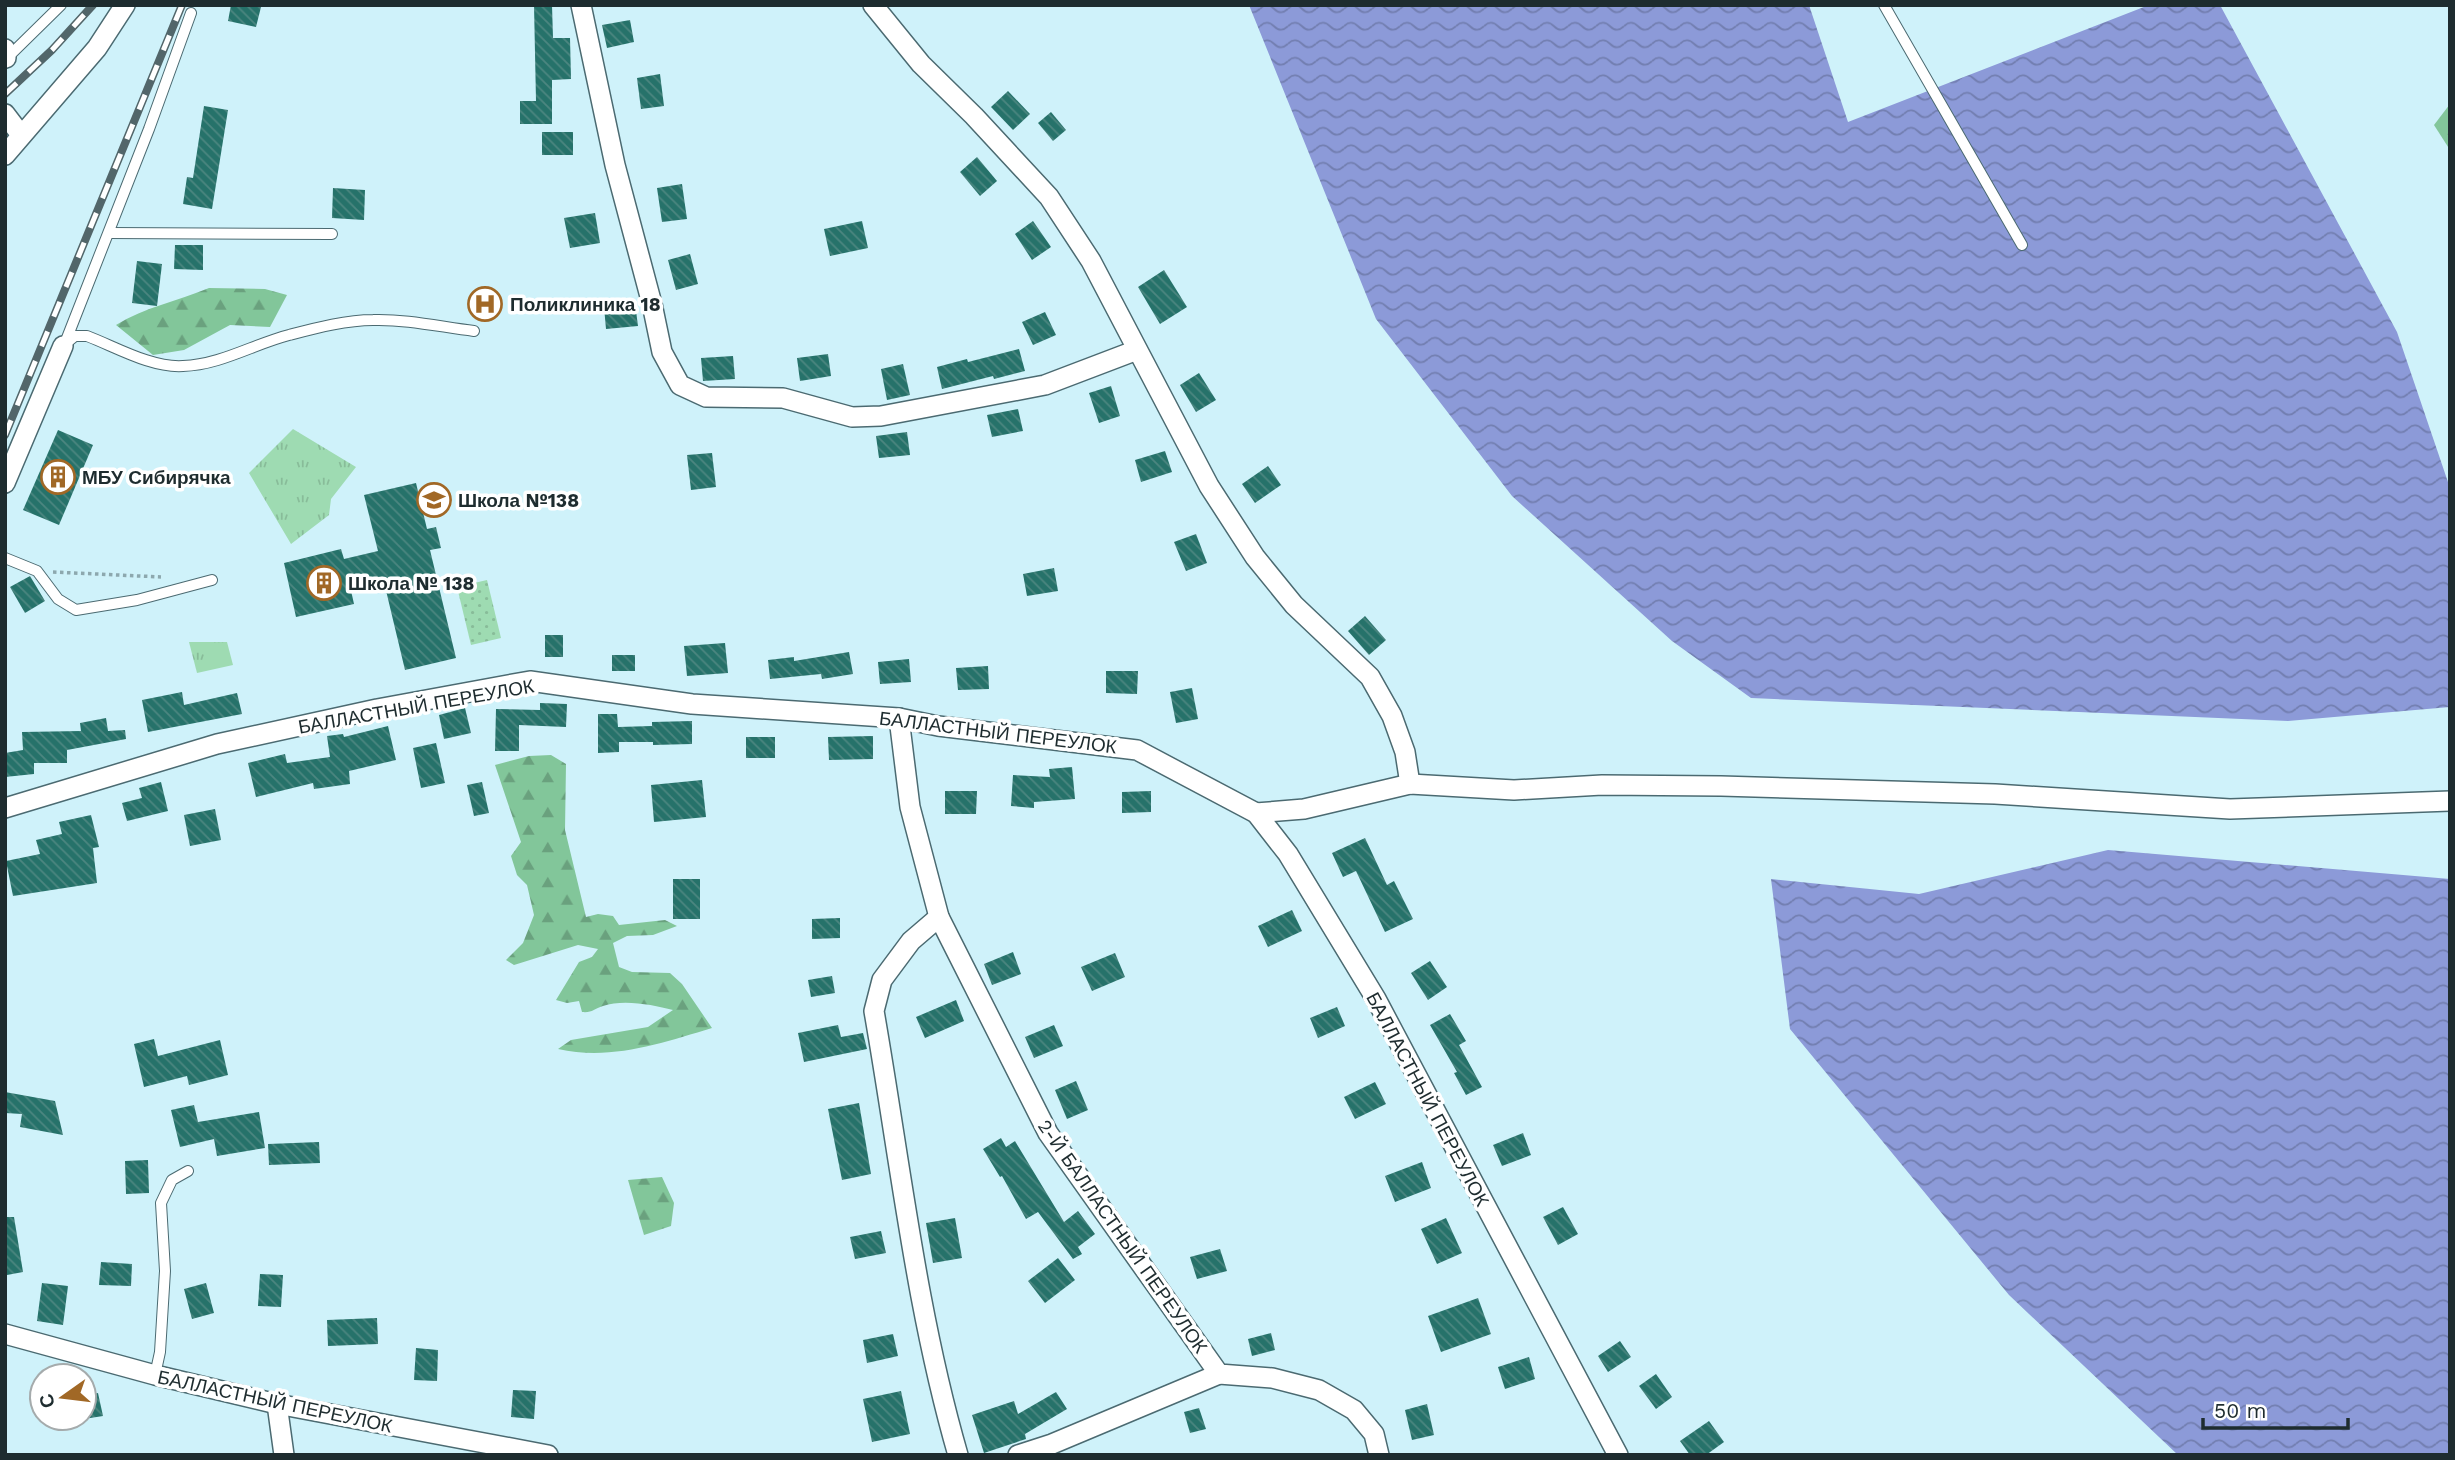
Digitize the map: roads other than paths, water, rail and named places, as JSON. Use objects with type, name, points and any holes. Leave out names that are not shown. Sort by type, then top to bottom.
[{"type":"street","points":[[5,155],[97,48],[125,5]]},
{"type":"street","points":[[581,5],[615,165],[662,352],[680,385],[706,397],[783,398],[852,417],[880,416],[1045,386],[1137,350]]},
{"type":"street","points":[[873,5],[921,64],[974,116],[1049,197],[1091,261],[1209,486],[1255,557],[1294,605],[1370,677],[1392,716],[1405,752],[1410,784]]},
{"type":"street","points":[[5,114],[21,135]]},
{"type":"street","points":[[5,483],[63,346]]},
{"type":"street","name":"БАЛЛАСТНЫЙ ПЕРЕУЛОК","points":[[5,808],[217,744],[377,709],[530,681],[692,704],[899,718],[938,726],[1137,750],[1256,813],[1288,854],[1376,999],[1618,1455]]},
{"type":"street","name":"2-Й БАЛЛАСТНЫЙ ПЕРЕУЛОК","points":[[899,718],[910,807],[939,917],[1048,1133],[1219,1374],[1272,1378],[1319,1390],[1354,1410],[1374,1434],[1379,1455]]},
{"type":"street","points":[[1256,813],[1304,809],[1410,784],[1514,790],[1655,785],[1981,794],[2230,809],[2450,801]]},
{"type":"street","points":[[939,917],[911,942],[882,980],[874,1011],[914,1268],[939,1390],[958,1455]]},
{"type":"street","name":"БАЛЛАСТНЫЙ ПЕРЕУЛОК","points":[[5,1334],[155,1375],[276,1404],[548,1455]]},
{"type":"street","points":[[1018,1455],[1064,1439],[1219,1374]]},
{"type":"street","points":[[276,1404],[284,1455]]},
{"type":"lane","points":[[6,56],[61,5]]},
{"type":"lane","points":[[1884,5],[2022,246]]},
{"type":"lane","points":[[63,346],[109,233],[191,13]]},
{"type":"lane","points":[[109,233],[332,234]]},
{"type":"lane","points":[[63,346],[75,336],[87,336],[154,362],[181,367],[207,363],[288,335],[372,320],[474,331]]},
{"type":"lane","points":[[5,558],[37,571],[58,599],[76,610],[137,600],[212,580]]},
{"type":"lane","points":[[155,1375],[160,1352],[165,1271],[161,1203],[172,1180],[188,1171]]},
{"type":"water","points":[[1249,5],[1809,5],[1848,122],[2149,5],[2220,5],[2397,332],[2450,488],[2450,707],[2288,721],[1751,698],[1672,641],[1512,496],[1376,319]]},
{"type":"water","points":[[2108,850],[2450,879],[2450,1455],[2178,1455],[2009,1295],[1790,1029],[1771,879],[1919,894]]},
{"type":"railway","points":[[5,94],[52,50],[93,5]]},
{"type":"railway","points":[[5,435],[182,5]]},
{"type":"place","name":"Поликлиника 18","points":[[485,304]]},
{"type":"place","name":"МБУ Сибирячка","points":[[58,477]]},
{"type":"place","name":"Школа №138","points":[[434,500]]},
{"type":"place","name":"Школа № 138","points":[[324,583]]}]
